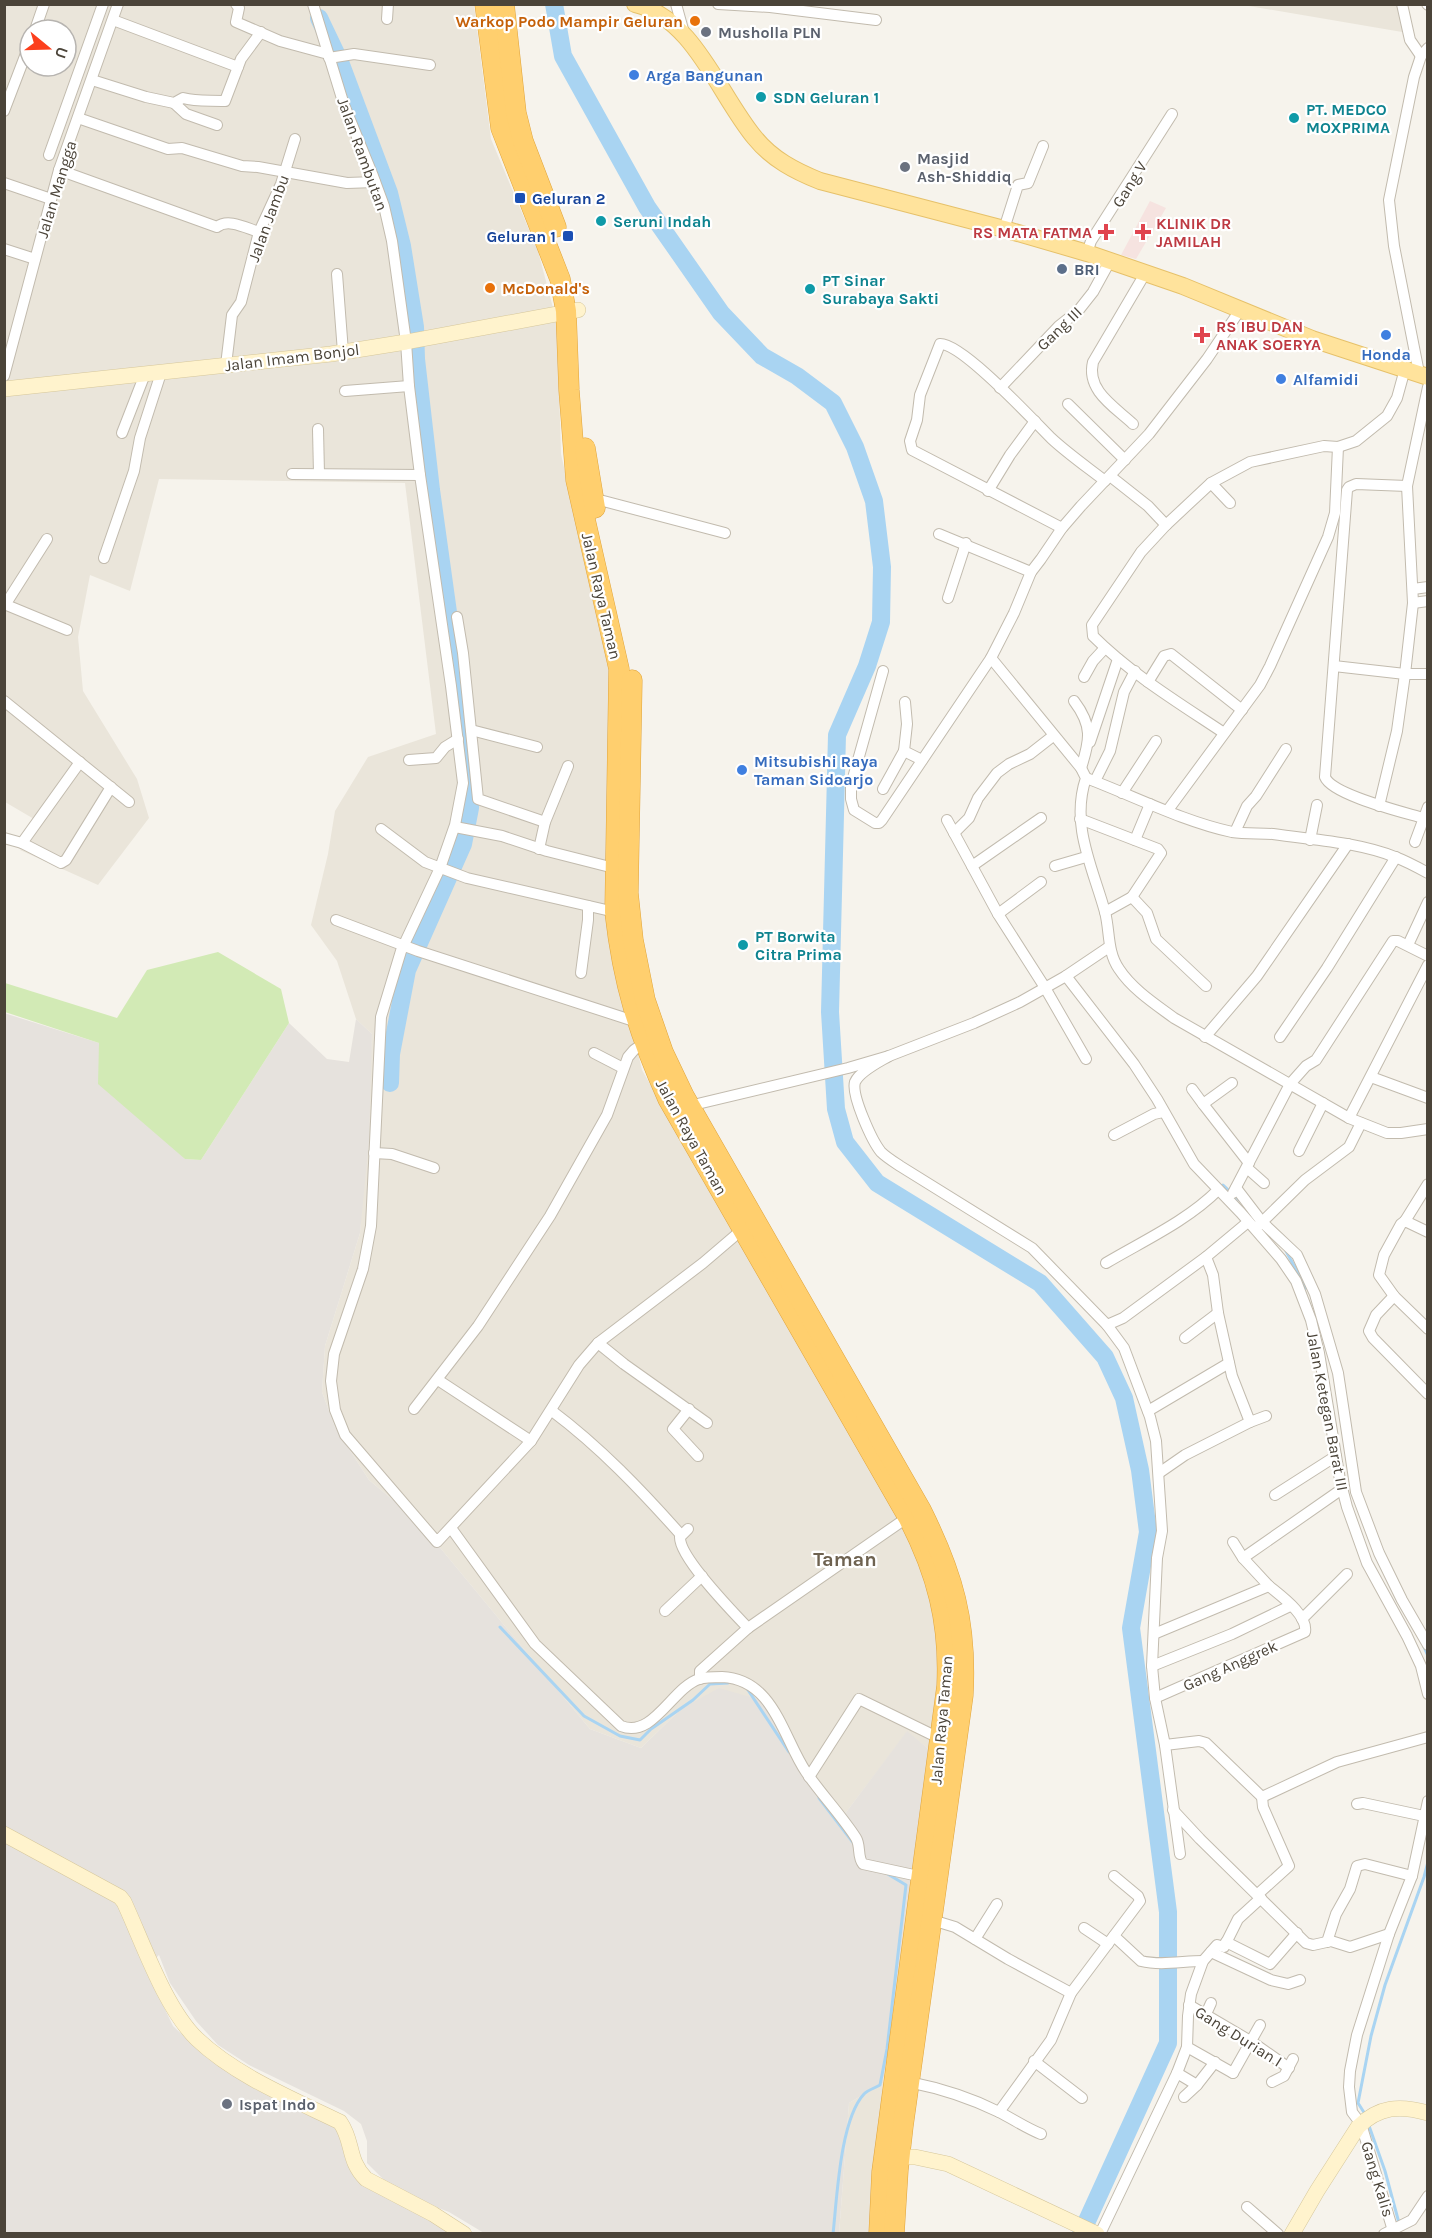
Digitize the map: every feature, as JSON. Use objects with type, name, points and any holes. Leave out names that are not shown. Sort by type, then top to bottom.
[{"type":"highway","name":"Jalan Raya Taman","points":[[485,4],[501,128],[572,310],[583,433],[592,498],[626,632],[632,677],[628,893],[633,940],[645,1000],[672,1074],[909,1489],[944,1558],[955,1592],[964,1643],[963,1695],[932,1920],[879,2234]]},
{"type":"highway","name":"Jalan Raya Taman","points":[[504,4],[516,113],[523,141],[574,280],[569,402],[576,480],[619,669],[615,912],[624,972],[637,1022],[668,1099],[909,1516],[932,1569],[945,1617],[948,1667],[923,1877],[902,2090]]},
{"type":"highway","name":"Jalan Raya Taman","points":[[891,2164],[894,2234]]},
{"type":"main road","points":[[635,4],[653,10],[685,36],[755,138],[781,162],[820,181],[1004,228],[1088,253],[1146,272],[1312,339],[1420,376]]},
{"type":"street","points":[[49,155],[103,4]]},
{"type":"street","name":"Jalan Mangga","points":[[4,376],[59,170],[118,4]]},
{"type":"street","points":[[236,4],[239,8],[236,22],[280,41],[333,56],[354,54],[430,65]]},
{"type":"street","name":"Jalan Rambutan","points":[[314,4],[333,56],[344,105],[375,182],[392,241],[414,341],[409,386],[420,475],[458,685]]},
{"type":"street","points":[[387,18],[388,4]]},
{"type":"street","points":[[653,10],[675,4],[685,36]]},
{"type":"street","points":[[718,4],[876,20]]},
{"type":"street","points":[[1379,806],[1397,731],[1405,674],[1413,603],[1407,486],[1425,406],[1394,246],[1389,201],[1409,99],[1424,52],[1410,40],[1402,4]]},
{"type":"street","points":[[113,20],[238,67]]},
{"type":"street","points":[[174,103],[183,98],[196,102],[210,99],[225,100],[238,67],[261,32]]},
{"type":"street","points":[[4,111],[18,74]]},
{"type":"street","points":[[92,80],[174,103],[186,114],[217,125]]},
{"type":"street","name":"Gang V","points":[[1088,253],[1091,241],[1172,114]]},
{"type":"street","points":[[78,118],[168,149],[182,148],[242,166],[346,183],[375,182]]},
{"type":"street","name":"Jalan Jambu","points":[[226,366],[232,315],[241,302],[259,232],[284,173],[295,139]]},
{"type":"street","points":[[1004,228],[1018,185],[1028,183],[1043,146]]},
{"type":"street","points":[[59,170],[217,227],[229,222],[259,232]]},
{"type":"street","points":[[4,183],[51,199]]},
{"type":"street","points":[[4,249],[35,259]]},
{"type":"street","name":"Gang III","points":[[1000,388],[1059,326],[1078,311],[1093,292],[1110,261]]},
{"type":"street","points":[[1133,424],[1098,392],[1092,381],[1091,370],[1093,362],[1146,272]]},
{"type":"street","points":[[337,274],[343,352]]},
{"type":"street","name":"Jalan Imam Bonjol","points":[[4,389],[343,352],[414,341],[572,310]]},
{"type":"street","points":[[883,671],[854,771],[850,799],[854,810],[875,823],[879,823],[991,658],[1032,572],[1062,528],[1149,434],[1193,378],[1240,310]]},
{"type":"street","points":[[1062,528],[912,450],[910,441],[917,420],[920,395],[940,344],[961,352],[1052,438],[1163,521]]},
{"type":"street","points":[[104,558],[134,471],[137,446],[161,373]]},
{"type":"street","points":[[122,433],[145,374]]},
{"type":"street","points":[[1224,733],[1148,682],[1105,648],[1093,636],[1092,625],[1163,521],[1211,483],[1250,462],[1324,446],[1338,447],[1356,441],[1387,416],[1397,398],[1420,376]]},
{"type":"street","points":[[345,391],[409,386]]},
{"type":"street","points":[[1068,404],[1125,459]]},
{"type":"street","points":[[988,491],[1010,455],[1035,421]]},
{"type":"street","points":[[318,429],[319,474]]},
{"type":"street","points":[[1168,810],[1264,679],[1323,550],[1335,513],[1338,447]]},
{"type":"street","points":[[292,474],[420,475]]},
{"type":"street","points":[[1211,483],[1230,503]]},
{"type":"street","points":[[1407,486],[1356,484],[1347,490],[1326,780],[1330,786],[1379,806],[1425,813],[1415,842]]},
{"type":"street","points":[[592,498],[725,533]]},
{"type":"street","points":[[939,534],[966,543],[1032,572]]},
{"type":"street","points":[[47,539],[5,605],[67,630]]},
{"type":"street","points":[[948,598],[966,543]]},
{"type":"street","points":[[1413,589],[1428,587]]},
{"type":"street","points":[[1413,603],[1428,601]]},
{"type":"street","points":[[457,617],[458,740],[463,783],[462,829],[447,871],[412,949],[388,988],[381,1017],[384,1154],[363,1269],[334,1354],[331,1381],[334,1410],[345,1435],[435,1541],[447,1532],[531,1441],[579,1365],[598,1343],[703,1263],[744,1228]]},
{"type":"street","points":[[1084,677],[1093,661],[1105,648]]},
{"type":"street","points":[[1148,682],[1164,656],[1171,654],[1242,710]]},
{"type":"street","points":[[991,658],[1082,769],[1122,793],[1235,832],[1272,834],[1348,844],[1396,857],[1428,873]]},
{"type":"street","points":[[1118,658],[1082,769],[1080,819],[1086,857],[1105,912],[1109,947],[1118,969],[1159,1008],[1205,1037],[1350,1118],[1387,1132],[1401,1133],[1428,1129]]},
{"type":"street","points":[[1334,666],[1405,674],[1428,674]]},
{"type":"street","points":[[1082,769],[1110,751],[1124,692],[1135,671]]},
{"type":"street","points":[[458,685],[471,730],[478,798],[545,822]]},
{"type":"street","points":[[1074,700],[1083,714],[1090,742]]},
{"type":"street","points":[[4,701],[129,802]]},
{"type":"street","points":[[883,789],[904,751],[908,724],[905,702]]},
{"type":"street","points":[[471,730],[537,747]]},
{"type":"street","points":[[954,833],[969,818],[978,798],[997,773],[1036,750],[1053,736]]},
{"type":"street","points":[[409,760],[436,759],[445,747],[458,740]]},
{"type":"street","points":[[1122,793],[1156,741]]},
{"type":"street","points":[[1235,832],[1246,806],[1256,796],[1286,749]]},
{"type":"street","points":[[904,751],[922,760]]},
{"type":"street","points":[[22,843],[80,762]]},
{"type":"street","points":[[539,849],[545,822],[568,766]]},
{"type":"street","points":[[4,838],[22,843],[61,863],[66,860],[111,787]]},
{"type":"street","points":[[1135,840],[1150,804]]},
{"type":"street","points":[[1310,840],[1317,805]]},
{"type":"street","points":[[972,866],[1041,818]]},
{"type":"street","points":[[1080,819],[1158,849],[1161,854],[1132,897],[1105,912]]},
{"type":"street","points":[[946,820],[998,914],[1044,986],[1086,1059]]},
{"type":"street","points":[[381,829],[411,852],[447,871],[615,912]]},
{"type":"street","points":[[462,829],[502,836],[539,849],[614,868]]},
{"type":"street","points":[[1205,1037],[1257,976],[1348,844]]},
{"type":"street","points":[[1055,866],[1086,857]]},
{"type":"street","points":[[1280,1037],[1327,968],[1396,857]]},
{"type":"street","points":[[998,914],[1041,882]]},
{"type":"street","points":[[1132,897],[1147,913],[1156,939],[1206,986]]},
{"type":"street","points":[[1408,945],[1428,902]]},
{"type":"street","points":[[581,973],[588,906]]},
{"type":"street","points":[[336,920],[412,949],[637,1022]]},
{"type":"street","points":[[1233,1194],[1290,1084],[1306,1066],[1316,1060],[1393,941],[1398,940],[1428,956]]},
{"type":"street","points":[[689,1106],[889,1056],[974,1023],[1020,1002],[1109,947]]},
{"type":"street","points":[[1350,1118],[1428,965]]},
{"type":"street","name":"Jalan Ketegan Barat III","points":[[1069,973],[1134,1064],[1194,1164],[1218,1190],[1233,1194],[1296,1281],[1331,1375],[1336,1456],[1342,1489],[1354,1505],[1366,1538],[1367,1563],[1385,1599],[1414,1633],[1425,1667],[1428,1694]]},
{"type":"street","points":[[414,1409],[478,1326],[550,1216],[602,1125],[624,1068],[634,1050],[644,1043]]},
{"type":"street","points":[[594,1053],[624,1068]]},
{"type":"street","points":[[889,1056],[861,1074],[855,1081],[854,1090],[869,1132],[882,1152],[900,1166],[1032,1248],[1107,1325],[1124,1348],[1148,1411],[1156,1441],[1162,1531],[1157,1558],[1152,1666],[1180,1854]]},
{"type":"street","points":[[1371,1077],[1428,1098]]},
{"type":"street","points":[[1203,1104],[1232,1083]]},
{"type":"street","points":[[1192,1089],[1264,1183]]},
{"type":"street","points":[[1299,1151],[1323,1103]]},
{"type":"street","points":[[1114,1135],[1147,1117],[1163,1112]]},
{"type":"street","points":[[1107,1325],[1124,1318],[1206,1257],[1256,1225],[1305,1180],[1349,1147],[1361,1123]]},
{"type":"street","points":[[384,1154],[434,1168]]},
{"type":"street","points":[[1428,1184],[1401,1224],[1379,1269],[1379,1275],[1394,1296],[1428,1329]]},
{"type":"street","points":[[1106,1263],[1181,1218],[1218,1190]]},
{"type":"street","points":[[1405,1221],[1428,1232]]},
{"type":"street","points":[[1206,1257],[1213,1275],[1218,1313],[1229,1363],[1250,1422]]},
{"type":"street","points":[[1394,1296],[1376,1315],[1369,1331],[1373,1338],[1428,1394]]},
{"type":"street","points":[[1185,1338],[1218,1313]]},
{"type":"street","points":[[598,1343],[707,1423]]},
{"type":"street","points":[[1148,1411],[1229,1363]]},
{"type":"street","points":[[1331,1375],[1352,1466],[1354,1505]]},
{"type":"street","points":[[438,1380],[531,1441]]},
{"type":"street","points":[[689,1409],[673,1429],[698,1456]]},
{"type":"street","points":[[552,1411],[583,1435],[684,1532],[679,1540],[682,1548],[702,1576],[748,1628]]},
{"type":"street","points":[[1159,1473],[1185,1455],[1266,1416]]},
{"type":"street","points":[[1275,1495],[1336,1456]]},
{"type":"street","points":[[1243,1558],[1342,1489]]},
{"type":"street","points":[[700,1679],[700,1671],[748,1628],[909,1516]]},
{"type":"street","points":[[447,1532],[535,1644],[621,1726],[634,1729],[647,1723],[690,1684],[700,1679],[723,1677],[741,1680],[753,1688],[777,1714],[809,1777],[857,1839],[860,1860],[863,1864],[923,1877]]},
{"type":"street","points":[[1233,1542],[1243,1558],[1302,1619],[1347,1574]]},
{"type":"street","points":[[665,1611],[702,1576]]},
{"type":"street","points":[[1154,1634],[1269,1586]]},
{"type":"street","points":[[1152,1666],[1232,1634],[1290,1606]]},
{"type":"street","name":"Gang Anggrek","points":[[1155,1698],[1305,1632],[1302,1619]]},
{"type":"street","points":[[1414,1633],[1428,1645]]},
{"type":"street","points":[[809,1777],[860,1699],[941,1739]]},
{"type":"street","points":[[1262,1797],[1337,1762],[1428,1737]]},
{"type":"street","points":[[891,2164],[930,2159],[948,2164],[1096,2233],[1128,2173],[1187,2047],[1189,2005],[1203,1961],[1217,1944],[1223,1947],[1239,1919],[1289,1866],[1263,1807],[1262,1797],[1206,1743],[1199,1741],[1165,1745]]},
{"type":"street","points":[[1366,2120],[1352,2112],[1350,2104],[1350,2072],[1357,2035],[1389,1934],[1424,1841],[1424,1816],[1428,1801]]},
{"type":"street","points":[[1357,1804],[1363,1803],[1424,1816]]},
{"type":"street","points":[[1173,1809],[1200,1839],[1306,1943],[1324,1940],[1350,1947],[1389,1934]]},
{"type":"street","points":[[4,1834],[120,1897],[164,1990],[184,2024],[198,2040],[242,2072],[340,2122],[347,2132],[352,2158],[366,2179],[433,2214],[464,2234]]},
{"type":"street","points":[[1324,1940],[1358,1866],[1365,1864],[1412,1876]]},
{"type":"street","points":[[999,2112],[1051,2040],[1071,1993],[1140,1901],[1138,1896],[1114,1876]]},
{"type":"street","points":[[975,1940],[998,1904]]},
{"type":"street","points":[[932,1920],[956,1927],[975,1940],[1071,1993]]},
{"type":"street","points":[[1084,1928],[1111,1940],[1141,1961],[1168,1964],[1203,1961]]},
{"type":"street","points":[[1226,1942],[1270,1964],[1297,1934]]},
{"type":"street","points":[[1212,1952],[1271,1980],[1288,1984],[1300,1980]]},
{"type":"street","points":[[1206,2014],[1211,2003]]},
{"type":"street","name":"Gang Durian I","points":[[1189,2005],[1291,2063],[1284,2076],[1272,2082]]},
{"type":"street","points":[[1187,2047],[1215,2062],[1236,2078],[1260,2025]]},
{"type":"street","points":[[1034,2061],[1082,2098]]},
{"type":"street","points":[[1184,2097],[1215,2062]]},
{"type":"street","points":[[1176,2073],[1197,2085]]},
{"type":"street","points":[[902,2090],[966,2098],[1041,2134]]},
{"type":"street","points":[[1292,2234],[1317,2191],[1366,2120],[1384,2109],[1396,2107],[1412,2108],[1428,2113]]},
{"type":"street","name":"Gang Kalis","points":[[1366,2120],[1395,2229]]},
{"type":"street","points":[[1395,2229],[1415,2217],[1428,2196]]},
{"type":"street","points":[[1247,2207],[1278,2234]]},
{"type":"shaded area","points":[[5,5],[474,5],[491,139],[538,251],[557,323],[561,454],[581,544],[608,643],[621,981],[642,1070],[926,1568],[945,1636],[931,1751],[907,1732],[841,1819],[681,1709],[641,1748],[590,1729],[418,1521],[369,1480],[335,1427],[322,1392],[325,1346],[360,1233],[372,1034],[356,1019],[337,961],[311,925],[328,854],[335,811],[368,757],[436,734],[405,483],[159,479],[130,591],[90,575],[78,637],[83,691],[137,779],[149,818],[98,885],[20,850],[34,819],[5,802]]},
{"type":"shaded area","points":[[1243,5],[1406,5],[1408,33]]},
{"type":"shaded area","name":"KLINIK DR JAMILAH","points":[[1150,201],[1166,208],[1136,259],[1121,255]]},
{"type":"shaded area","points":[[4,1013],[99,1043],[185,1159],[201,1160],[289,1023],[327,1059],[349,1062],[356,1019],[372,1034],[369,1140],[360,1233],[325,1346],[322,1392],[335,1427],[369,1480],[418,1521],[590,1729],[641,1748],[681,1709],[719,1688],[764,1701],[841,1819],[907,1731],[931,1751],[883,2083],[849,2103],[839,2233],[484,2233],[449,2212],[410,2197],[386,2182],[367,2163],[367,2141],[361,2124],[344,2111],[249,2065],[218,2045],[196,2021],[170,1983],[159,1955],[145,1968],[173,2026],[207,2058],[251,2087],[340,2128],[357,2179],[452,2233],[5,2233]]},
{"type":"shaded area","points":[[883,2083],[873,2233],[839,2234],[849,2103]]},
{"type":"green space","points":[[218,952],[281,989],[289,1023],[201,1160],[185,1159],[98,1084],[99,1043],[5,1012],[5,983],[117,1018],[147,970]]},
{"type":"waterway","points":[[554,4],[563,56],[647,207],[721,313],[762,356],[797,376],[833,403],[855,447],[874,501],[882,567],[881,622],[867,666],[837,735],[830,1012],[836,1109],[845,1142],[877,1183],[1040,1283],[1105,1357],[1124,1398],[1140,1470],[1148,1532],[1131,1628],[1168,1912],[1168,2043],[1081,2234]]},
{"type":"waterway","points":[[319,18],[340,62],[389,193],[402,246],[415,327],[416,359],[431,490],[472,785],[463,844],[407,970],[391,1054],[390,1083]]},
{"type":"waterway","points":[[1223,1185],[1239,1200]]},
{"type":"waterway","points":[[1286,1251],[1306,1288]]},
{"type":"waterway","points":[[500,1627],[584,1716],[620,1736],[640,1740],[651,1729],[693,1700],[710,1684],[728,1683]]},
{"type":"waterway","points":[[1424,1647],[1428,1656]]},
{"type":"waterway","points":[[748,1690],[789,1752]]},
{"type":"waterway","points":[[819,1798],[855,1845]]},
{"type":"waterway","points":[[1365,2114],[1358,2103],[1371,2036],[1385,1985],[1428,1862]]},
{"type":"waterway","points":[[833,2234],[841,2160],[850,2122],[864,2094],[880,2085],[887,2049],[906,1885],[886,1873]]},
{"type":"waterway","points":[[1368,2123],[1385,2171],[1399,2223]]},
{"type":"place","name":"Warkop Podo Mampir Geluran","points":[[695,21]]},
{"type":"place","name":"Musholla PLN","points":[[706,32]]},
{"type":"place","name":"Arga Bangunan","points":[[634,75]]},
{"type":"place","name":"SDN Geluran 1","points":[[761,97]]},
{"type":"place","name":"PT. MEDCO MOXPRIMA","points":[[1294,118]]},
{"type":"place","name":"Masjid Ash-Shiddiq","points":[[905,167]]},
{"type":"place","name":"Geluran 2","points":[[520,198]]},
{"type":"place","name":"Seruni Indah","points":[[601,221]]},
{"type":"place","name":"RS MATA FATMA","points":[[1106,232]]},
{"type":"place","name":"KLINIK DR JAMILAH","points":[[1143,232]]},
{"type":"place","name":"Geluran 1","points":[[568,236]]},
{"type":"place","name":"BRI","points":[[1062,269]]},
{"type":"place","name":"McDonald's","points":[[490,288]]},
{"type":"place","name":"PT Sinar Surabaya Sakti","points":[[810,289]]},
{"type":"place","name":"RS IBU DAN ANAK SOERYA","points":[[1202,335]]},
{"type":"place","name":"Honda","points":[[1386,335]]},
{"type":"place","name":"Alfamidi","points":[[1281,379]]},
{"type":"place","name":"Mitsubishi Raya Taman Sidoarjo","points":[[742,770]]},
{"type":"place","name":"PT Borwita Citra Prima","points":[[743,945]]},
{"type":"place","name":"Ispat Indo","points":[[227,2104]]},
{"type":"district","name":"Taman","points":[[845,1559]]}]
